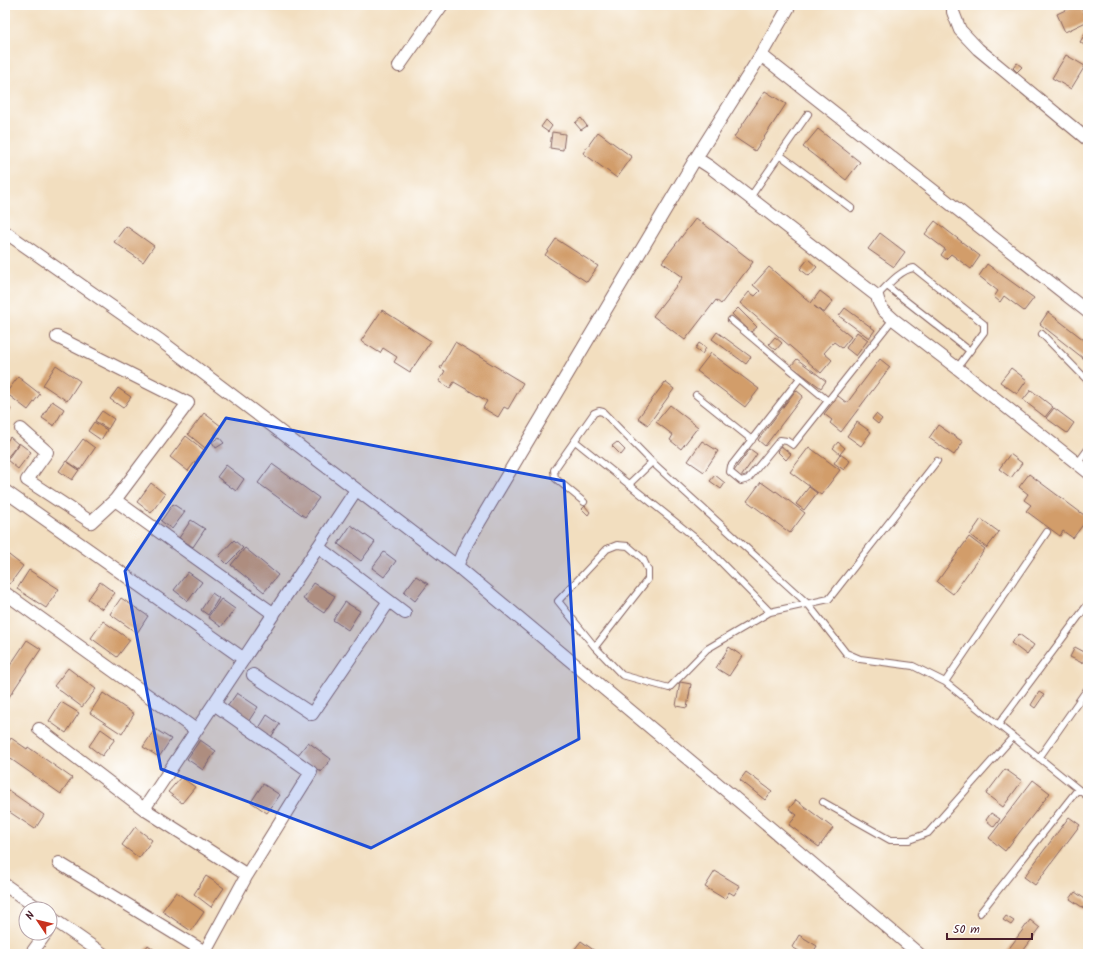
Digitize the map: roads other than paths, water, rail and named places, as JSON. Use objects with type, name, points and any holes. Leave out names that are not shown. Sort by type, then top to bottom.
[{"type":"street","points":[[399,66],[442,5]]},
{"type":"street","points":[[457,566],[467,543],[696,158],[761,55],[790,5]]},
{"type":"street","points":[[953,5],[953,12],[960,30],[978,50],[1088,140]]},
{"type":"street","points":[[761,55],[1088,312]]},
{"type":"street","points":[[696,158],[877,296],[882,310],[1088,472]]},
{"type":"street","points":[[5,232],[161,341],[457,566],[920,954]]},
{"type":"street","points":[[21,429],[47,452],[27,480],[91,522],[115,500],[188,403],[57,337]]},
{"type":"street","points":[[5,490],[244,659]]},
{"type":"street","points":[[144,809],[356,490]]},
{"type":"street","points":[[115,500],[274,614]]},
{"type":"street","points":[[318,547],[405,612]]},
{"type":"street","points":[[5,593],[196,730]]},
{"type":"street","points":[[253,676],[312,714],[389,600]]},
{"type":"street","points":[[59,863],[205,952],[247,875],[311,772],[214,704]]},
{"type":"street","points":[[39,729],[144,809],[247,875]]},
{"type":"street","points":[[5,886],[27,901]]},
{"type":"street","points":[[58,926],[103,954]]},
{"type":"street","points":[[31,954],[40,941]]},
{"type":"lane","points":[[749,199],[808,114]]},
{"type":"lane","points":[[780,154],[851,208]]},
{"type":"lane","points":[[877,296],[908,268],[914,268],[984,324],[984,332],[957,368]]},
{"type":"lane","points":[[887,286],[970,351]]},
{"type":"lane","points":[[800,378],[731,466],[730,472],[741,481],[748,479],[780,440],[787,441],[793,445],[893,319]]},
{"type":"lane","points":[[731,320],[828,401]]},
{"type":"lane","points":[[1042,334],[1088,381]]},
{"type":"lane","points":[[696,395],[752,440]]},
{"type":"lane","points":[[584,502],[555,478],[554,470],[594,413],[599,411],[603,412],[652,462],[808,604],[846,653],[860,659],[913,666],[945,682],[1088,797]]},
{"type":"lane","points":[[575,441],[704,545],[770,612]]},
{"type":"lane","points":[[1077,464],[1088,449]]},
{"type":"lane","points":[[595,647],[648,579],[648,570],[643,559],[628,546],[617,545],[607,549],[558,601],[595,647],[622,675],[669,688],[707,649],[770,612],[829,599],[937,461]]},
{"type":"lane","points":[[629,484],[652,462]]},
{"type":"lane","points":[[945,682],[1047,532]]},
{"type":"lane","points":[[998,725],[1088,604]]},
{"type":"lane","points":[[1039,758],[1088,688]]},
{"type":"lane","points":[[823,802],[890,840],[909,840],[928,833],[1012,737]]},
{"type":"lane","points":[[980,913],[1078,789]]}]
